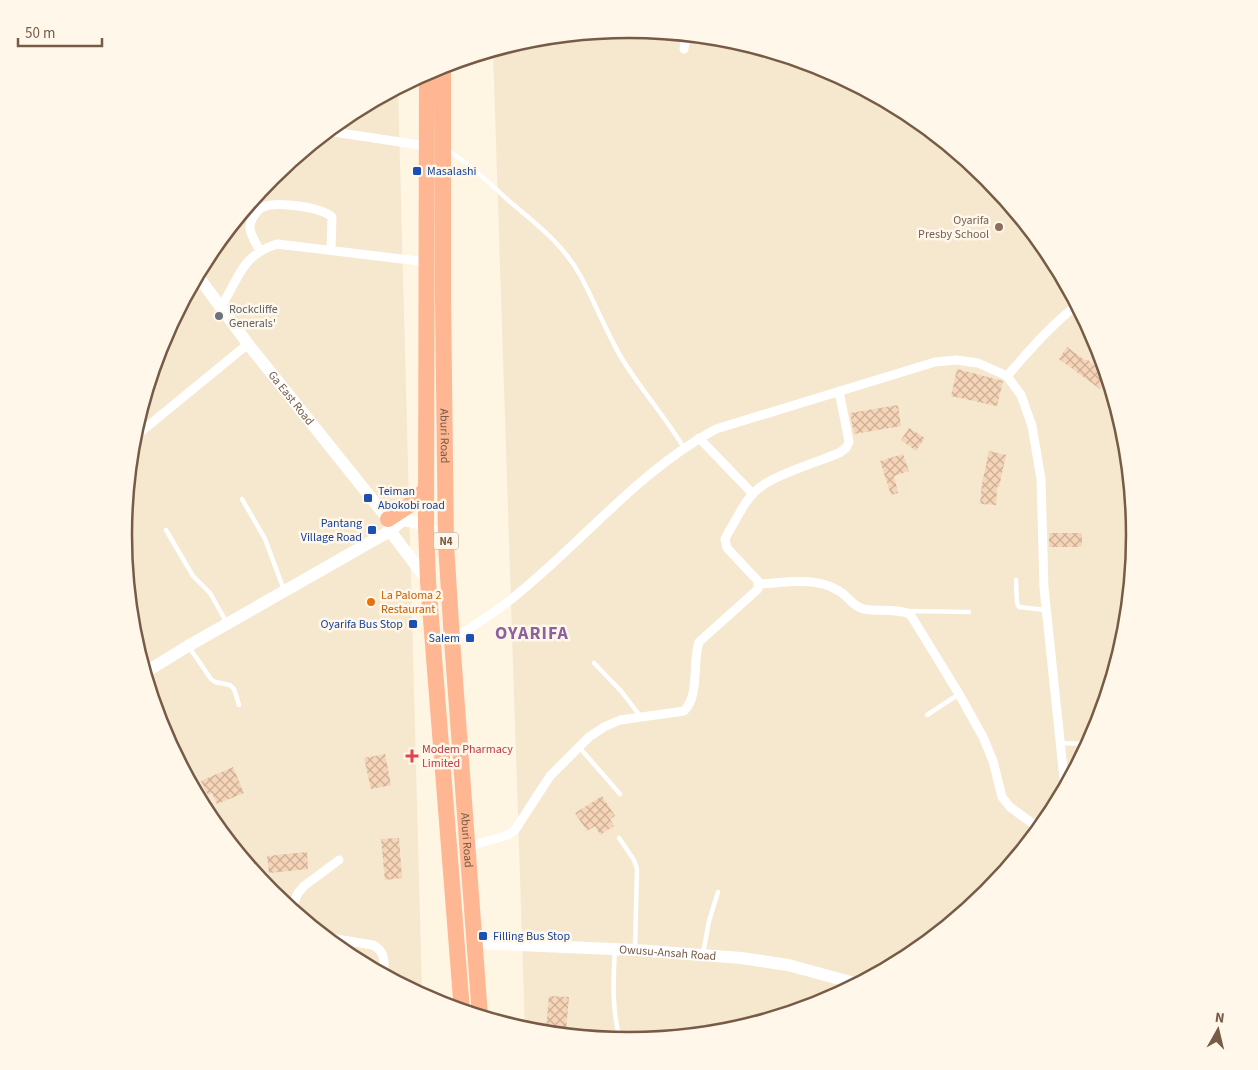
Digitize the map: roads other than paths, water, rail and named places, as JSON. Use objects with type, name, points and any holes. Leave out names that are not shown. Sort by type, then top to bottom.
[{"type":"highway","name":"Aburi Road","points":[[442,74],[427,262],[426,526],[428,581],[461,1003]]},
{"type":"highway","name":"Aburi Road","points":[[428,80],[435,147],[443,298],[446,544],[479,1009]]},
{"type":"highway","points":[[394,523],[426,489]]},
{"type":"street","points":[[684,49],[685,41]]},
{"type":"street","points":[[337,132],[435,147]]},
{"type":"street","points":[[260,251],[250,230],[250,224],[258,210],[263,206],[274,205],[314,209],[327,213],[332,217],[331,250]]},
{"type":"street","points":[[221,306],[243,265],[260,251],[277,244],[427,262]]},
{"type":"street","name":"Ga East Road","points":[[201,281],[248,344],[394,523],[428,581]]},
{"type":"street","points":[[1007,376],[1038,341],[1072,309]]},
{"type":"street","points":[[143,430],[248,344]]},
{"type":"street","points":[[452,640],[520,593],[638,482],[684,448],[716,429],[935,362],[956,360],[978,363],[1007,376],[1021,395],[1034,435],[1041,479],[1046,610],[1064,777]]},
{"type":"street","points":[[467,847],[508,836],[515,830],[546,781],[589,737],[604,727],[620,720],[684,711],[690,705],[696,650],[699,642],[758,589],[758,580],[727,548],[725,543],[728,533],[753,494],[767,482],[839,454],[846,448],[848,442],[838,391]]},
{"type":"street","points":[[699,438],[753,494]]},
{"type":"street","points":[[150,669],[284,592],[394,523],[426,526],[434,531],[446,544]]},
{"type":"street","points":[[759,584],[806,582],[821,584],[839,590],[856,607],[864,610],[904,611],[910,614],[983,737],[990,753],[1002,797],[1010,807],[1034,824]]},
{"type":"street","points":[[294,903],[298,893],[304,886],[339,860]]},
{"type":"street","points":[[338,939],[373,945],[379,948],[383,954],[384,968]]},
{"type":"street","name":"Owusu-Ansah Road","points":[[474,942],[635,950],[741,958],[788,965],[844,983]]},
{"type":"lane","points":[[435,147],[470,166],[541,228],[566,253],[579,274],[598,310],[605,329],[621,357],[684,448]]},
{"type":"lane","points":[[242,499],[265,539],[284,592]]},
{"type":"lane","points":[[166,530],[194,576],[210,593],[227,624]]},
{"type":"lane","points":[[1016,580],[1019,608],[1046,610]]},
{"type":"lane","points":[[904,611],[969,612]]},
{"type":"lane","points":[[188,646],[211,679],[215,682],[230,685],[234,689],[239,705]]},
{"type":"lane","points":[[594,663],[621,691],[641,717]]},
{"type":"lane","points":[[927,715],[959,694]]},
{"type":"lane","points":[[1060,743],[1080,744]]},
{"type":"lane","points":[[579,747],[620,794]]},
{"type":"lane","points":[[619,838],[634,860],[637,869],[635,950]]},
{"type":"lane","points":[[703,955],[709,921],[718,892]]},
{"type":"lane","points":[[615,949],[613,974],[615,1024],[617,1032]]},
{"type":"place","name":"Masalashi","points":[[417,171]]},
{"type":"place","name":"Oyarifa Presby School","points":[[999,227]]},
{"type":"place","name":"Rockcliffe Generals'","points":[[219,316]]},
{"type":"place","name":"Teiman Abokobi road","points":[[368,498]]},
{"type":"place","name":"Pantang Village Road","points":[[372,530]]},
{"type":"place","name":"La Paloma 2 Restaurant","points":[[371,602]]},
{"type":"place","name":"Oyarifa Bus Stop","points":[[413,624]]},
{"type":"place","name":"Salem","points":[[470,638]]},
{"type":"place","name":"Modem Pharmacy Limited","points":[[412,756]]},
{"type":"place","name":"Filling Bus Stop","points":[[483,936]]},
{"type":"district","name":"OYARIFA","points":[[532,633]]}]
